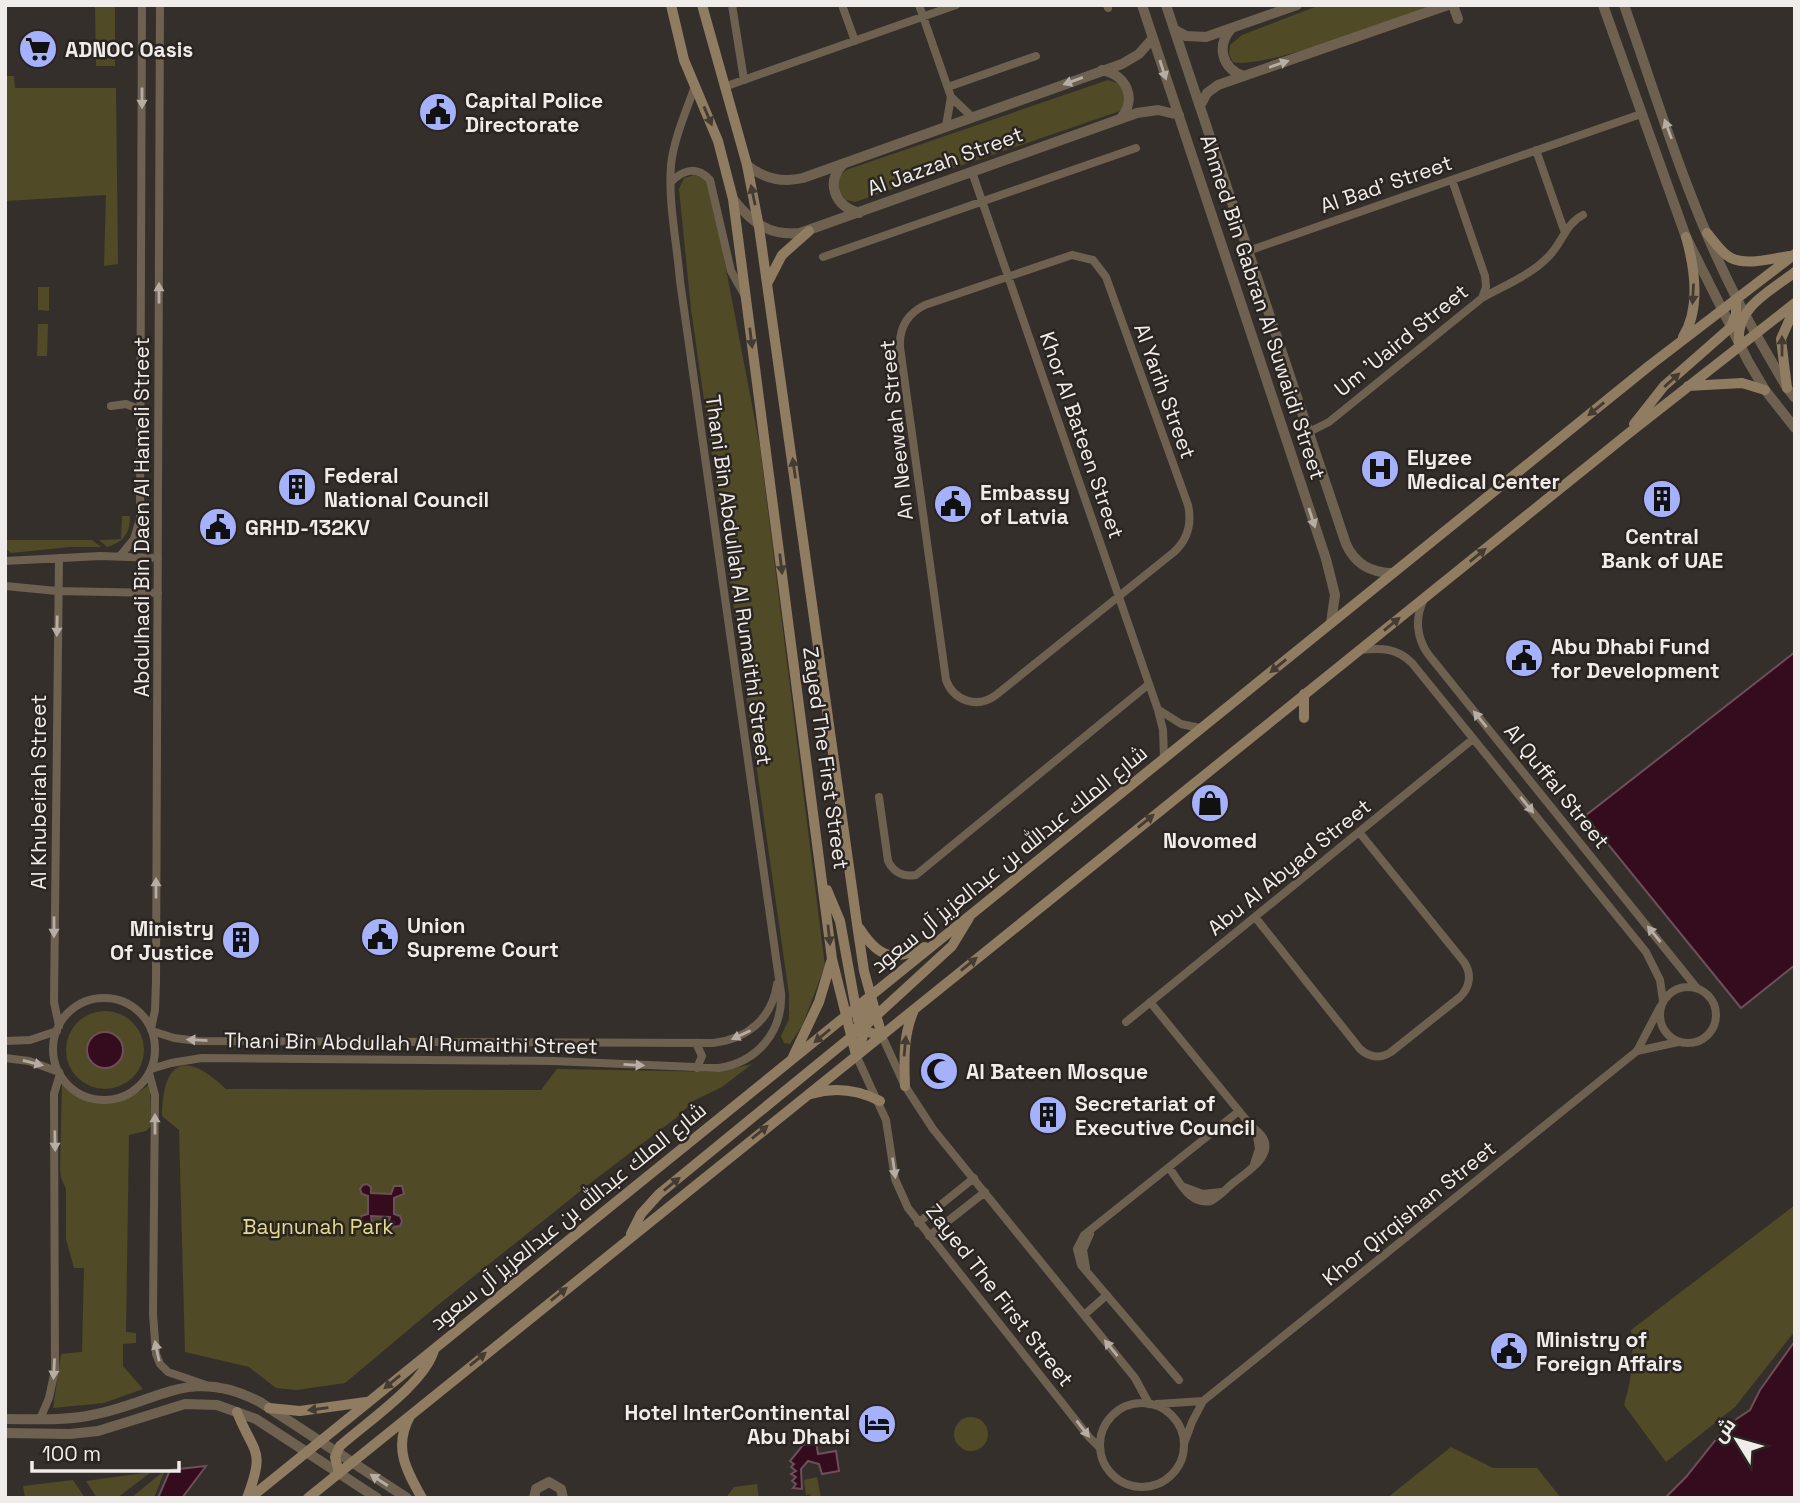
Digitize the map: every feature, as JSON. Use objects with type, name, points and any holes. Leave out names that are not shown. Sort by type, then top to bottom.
[{"type":"main road","name":"Zayed The First Street","points":[[671,5],[684,60],[718,141],[733,199],[832,959],[850,1012],[851,1037],[856,1055]]},
{"type":"main road","name":"Zayed The First Street","points":[[702,5],[747,165],[759,227],[864,971],[882,1035]]},
{"type":"main road","points":[[768,282],[782,255],[809,231]]},
{"type":"main road","points":[[1707,233],[1726,255],[1734,259],[1754,260],[1794,255]]},
{"type":"main road","points":[[1675,346],[1689,325],[1693,307],[1693,269],[1686,237]]},
{"type":"main road","name":"شارع الملك عبدالله بن عبدالعزيز آل سعود","points":[[249,1498],[1200,728],[1675,346],[1794,255]]},
{"type":"main road","points":[[1740,345],[1739,328],[1744,313],[1795,272]]},
{"type":"main road","points":[[1629,433],[1664,386],[1730,328],[1736,314],[1737,299]]},
{"type":"main road","points":[[308,1498],[1424,597],[1755,333],[1795,305]]},
{"type":"main road","points":[[1787,388],[1781,339],[1795,305]]},
{"type":"main road","points":[[1688,386],[1742,383],[1765,390]]},
{"type":"main road","points":[[1304,694],[1304,718]]},
{"type":"main road","points":[[824,885],[834,902],[842,930],[850,1012],[862,1027],[872,1034],[882,1035]]},
{"type":"main road","points":[[630,1237],[647,1205],[851,1037],[952,946],[971,915]]},
{"type":"main road","points":[[857,924],[872,947],[890,956],[904,956],[936,943]]},
{"type":"main road","points":[[789,1063],[819,1002],[832,959]]},
{"type":"main road","points":[[856,1055],[871,995]]},
{"type":"main road","points":[[905,1086],[906,1037],[916,1007]]},
{"type":"main road","points":[[805,1096],[841,1090],[880,1101]]},
{"type":"main road","points":[[339,1473],[335,1463],[336,1452],[345,1441],[415,1381],[427,1365],[435,1347]]},
{"type":"main road","points":[[269,1408],[300,1411],[366,1402]]},
{"type":"main road","points":[[237,1412],[256,1450],[258,1461],[249,1498]]},
{"type":"main road","points":[[412,1412],[405,1427],[401,1449],[405,1468],[422,1498]]},
{"type":"street","points":[[732,5],[744,80]]},
{"type":"street","points":[[842,5],[855,41]]},
{"type":"street","points":[[919,5],[951,97],[946,126]]},
{"type":"street","points":[[724,87],[956,5]]},
{"type":"street","name":"Ahmed Bin Gabran Al Suwaidi Street","points":[[1142,5],[1333,583],[1335,603],[1331,623]]},
{"type":"street","name":"Ahmed Bin Gabran Al Suwaidi Street","points":[[1166,5],[1349,549],[1359,562],[1370,570],[1393,573]]},
{"type":"street","points":[[1175,30],[1186,36],[1199,37],[1297,5]]},
{"type":"street","points":[[1200,106],[1212,89],[1244,76],[1450,5],[1458,19]]},
{"type":"street","points":[[1603,5],[1686,237],[1721,311],[1765,390],[1795,428]]},
{"type":"street","points":[[1624,5],[1690,193],[1707,233],[1744,313],[1795,398]]},
{"type":"street","points":[[142,7],[160,7]]},
{"type":"street","name":"Abdulhadi Bin Daen Al Hameli Street","points":[[120,556],[134,539],[140,519],[142,7]]},
{"type":"street","name":"Abdulhadi Bin Daen Al Hameli Street","points":[[151,1030],[156,992],[160,7]]},
{"type":"street","points":[[1231,28],[1223,43],[1222,54],[1230,68],[1244,76]]},
{"type":"street","name":"Al Jazzah Street","points":[[747,165],[767,178],[785,181],[803,178],[1134,58],[1153,38]]},
{"type":"street","points":[[948,87],[1035,56]]},
{"type":"street","points":[[1102,70],[1118,77],[1126,86],[1128,103],[1120,119]]},
{"type":"street","name":"Thani Bin Abdullah Al Rumaithi Street","points":[[150,1071],[171,1063],[202,1058],[553,1061],[719,1068],[735,1065],[750,1057],[764,1045],[774,1030],[780,1011],[781,993],[680,281],[671,182],[674,150],[695,86]]},
{"type":"street","points":[[951,97],[972,117]]},
{"type":"street","name":"Al Jazzah Street","points":[[759,227],[783,233],[809,231],[1120,119],[1151,110],[1178,115]]},
{"type":"street","name":"Al Bad' Street","points":[[1248,251],[1641,114]]},
{"type":"street","points":[[823,257],[1136,148]]},
{"type":"street","points":[[1536,150],[1565,233]]},
{"type":"street","points":[[843,164],[834,178],[836,196],[842,205],[859,213]]},
{"type":"street","points":[[671,182],[690,170],[699,171],[710,180],[731,271],[746,297]]},
{"type":"street","name":"Khor Al Bateen Street","points":[[972,172],[1158,710],[1164,739],[1164,758]]},
{"type":"street","name":"Um 'Uaird Street","points":[[1308,432],[1329,422],[1482,298],[1486,287],[1485,276],[1451,180]]},
{"type":"street","points":[[733,199],[759,227]]},
{"type":"street","points":[[1482,298],[1544,261],[1556,249],[1574,220],[1583,215]]},
{"type":"street","name":"Al Yarih Street","points":[[1009,278],[1072,255],[1087,257],[1099,265],[1106,277],[1188,505],[1190,524],[1183,542],[1119,597]]},
{"type":"street","name":"An Neewah Street","points":[[1009,278],[919,308],[909,316],[900,334],[948,686],[956,695],[967,701],[991,699],[1119,597]]},
{"type":"street","points":[[111,406],[126,404],[141,410]]},
{"type":"street","points":[[5,561],[120,556],[158,558]]},
{"type":"street","name":"Al Khubeirah Street","points":[[58,1028],[54,1002],[59,558]]},
{"type":"street","points":[[5,586],[57,591],[158,593]]},
{"type":"street","name":"Al Quffal Street","points":[[1424,597],[1419,611],[1418,633],[1423,648],[1696,987]]},
{"type":"street","name":"Al Quffal Street","points":[[1359,650],[1390,649],[1405,656],[1415,667],[1646,952],[1656,970],[1661,1004]]},
{"type":"street","points":[[1415,667],[1422,659],[1431,659]]},
{"type":"street","points":[[879,797],[888,861],[893,869],[901,874],[916,875],[1149,684]]},
{"type":"street","points":[[1158,710],[1181,724],[1200,728]]},
{"type":"street","name":"Abu Al Abyad Street","points":[[1126,1022],[1473,739]]},
{"type":"street","points":[[1255,916],[1360,1049],[1370,1055],[1381,1057],[1391,1052],[1460,997],[1469,983],[1469,972],[1464,962],[1359,832]]},
{"type":"street","name":"Thani Bin Abdullah Al Rumaithi Street","points":[[151,1030],[174,1038],[212,1041],[696,1043],[730,1040],[752,1030],[770,1008],[778,982]]},
{"type":"street","points":[[1696,987],[1713,1002],[1716,1017],[1714,1024],[1701,1040],[1679,1042],[1667,1034],[1660,1022],[1661,1004],[1674,990],[1696,987]]},
{"type":"street","points":[[40,1419],[50,1398],[55,1370],[54,1094],[59,1073],[54,1047],[58,1028],[64,1018],[79,1006],[97,999],[106,999],[125,1003],[140,1013],[151,1030],[155,1050],[150,1071],[155,1095],[153,1314],[156,1354],[160,1364],[168,1371],[209,1386],[239,1392],[269,1408],[407,1498]]},
{"type":"street","points":[[1150,1002],[1263,1139],[1265,1150],[1258,1164],[1211,1201],[1202,1202],[1189,1196],[1169,1168]]},
{"type":"street","name":"Khor Qirqishan Street","points":[[1184,1444],[1203,1401],[1637,1051],[1661,1004]]},
{"type":"street","points":[[5,1041],[30,1040],[58,1028]]},
{"type":"street","name":"Zayed The First Street","points":[[882,1035],[905,1086],[933,1129],[1140,1384],[1151,1404]]},
{"type":"street","name":"Khor Qirqishan Street","points":[[1637,1051],[1679,1042]]},
{"type":"street","points":[[696,1043],[702,1056],[697,1068]]},
{"type":"street","name":"Zayed The First Street","points":[[856,1055],[880,1101],[889,1129],[895,1179],[902,1199],[918,1223],[1100,1448]]},
{"type":"street","points":[[5,1058],[29,1061],[59,1073],[78,1093],[95,1100],[130,1093],[150,1071]]},
{"type":"street","points":[[1179,1380],[1089,1273],[1083,1250],[1094,1229],[1239,1111]]},
{"type":"street","points":[[918,1223],[974,1178]]},
{"type":"street","points":[[929,1236],[985,1192]]},
{"type":"street","points":[[1084,1315],[1107,1295]]},
{"type":"street","points":[[5,1419],[94,1415],[174,1389],[209,1386]]},
{"type":"street","points":[[1151,1404],[1169,1413],[1180,1427],[1184,1444],[1181,1462],[1171,1476],[1155,1485],[1131,1485],[1116,1478],[1105,1465],[1100,1448],[1103,1432],[1112,1417],[1126,1406],[1151,1404],[1203,1401]]},
{"type":"street","points":[[5,1433],[70,1434],[98,1431],[125,1425],[174,1407],[195,1403],[217,1405],[256,1419],[377,1498]]},
{"type":"street","points":[[534,1498],[536,1489],[549,1482],[561,1489],[563,1498]]},
{"type":"green space","points":[[95,5],[115,5],[115,66],[96,66]]},
{"type":"green space","points":[[1320,5],[1433,5],[1300,51],[1249,62],[1233,62],[1229,54],[1230,45],[1242,35]]},
{"type":"green space","points":[[5,76],[14,76],[15,88],[116,88],[118,264],[104,266],[106,195],[5,201]]},
{"type":"green space","points":[[1108,80],[1123,85],[1127,100],[1120,111],[855,202],[846,200],[837,191],[839,177],[846,170]]},
{"type":"green space","points":[[694,175],[703,178],[710,185],[760,447],[825,966],[802,1026],[790,1044],[784,1043],[781,1036],[789,1019],[789,994],[691,309],[679,189],[684,178]]},
{"type":"green space","points":[[38,287],[49,287],[49,311],[38,310]]},
{"type":"green space","points":[[38,324],[48,324],[47,356],[37,356]]},
{"type":"green space","points":[[122,516],[130,516],[127,532],[122,539],[118,542],[107,547],[99,540],[121,539]]},
{"type":"green space","points":[[5,540],[92,540],[101,547],[11,553],[5,548]]},
{"type":"green space","points":[[97,1011],[113,1011],[127,1017],[138,1028],[144,1042],[144,1058],[138,1072],[127,1083],[113,1089],[97,1089],[83,1083],[72,1072],[66,1058],[66,1042],[72,1028],[83,1017]]},
{"type":"green space","name":"Baynunah Park","points":[[752,1064],[722,1087],[693,1101],[676,1118],[589,1184],[345,1383],[297,1390],[276,1388],[249,1367],[185,1352],[179,1130],[162,1116],[167,1083],[179,1067],[199,1069],[226,1089],[541,1090],[557,1069],[720,1072]]},
{"type":"green space","points":[[62,1084],[85,1099],[106,1104],[127,1098],[150,1084],[151,1126],[146,1131],[129,1135],[126,1332],[136,1333],[136,1343],[123,1344],[123,1366],[143,1389],[104,1403],[53,1408],[61,1354],[82,1352],[84,1268],[74,1268],[66,1239],[66,1189],[60,1168]]},
{"type":"green space","points":[[1795,1205],[1795,1331],[1735,1407],[1666,1462],[1624,1405],[1632,1368],[1631,1330]]},
{"type":"green space","points":[[971,1417],[983,1422],[988,1434],[983,1446],[971,1451],[959,1446],[954,1434],[959,1422]]},
{"type":"green space","points":[[1451,1447],[1493,1468],[1537,1468],[1561,1498],[1387,1498]]},
{"type":"green space","points":[[165,1470],[154,1498],[131,1498]]},
{"type":"green space","points":[[151,1472],[117,1498],[97,1498],[86,1481]]},
{"type":"green space","points":[[817,1477],[821,1498],[811,1498],[810,1494],[806,1495],[804,1480]]},
{"type":"green space","points":[[73,1480],[85,1498],[25,1498],[23,1486]]},
{"type":"green space","points":[[757,1484],[759,1498],[726,1498],[734,1487]]},
{"type":"shaded area","points":[[1795,652],[1795,965],[1741,1008],[1585,816]]},
{"type":"shaded area","points":[[105,1032],[117,1038],[123,1050],[117,1062],[105,1068],[93,1062],[87,1050],[93,1038]]},
{"type":"shaded area","points":[[367,1184],[371,1187],[371,1193],[391,1194],[394,1186],[402,1186],[404,1194],[394,1198],[394,1214],[400,1216],[400,1226],[392,1227],[389,1223],[390,1217],[371,1216],[372,1223],[366,1227],[360,1224],[361,1216],[368,1214],[368,1196],[362,1194],[360,1189]]},
{"type":"shaded area","points":[[1795,1341],[1795,1498],[1665,1498],[1718,1437],[1750,1410],[1760,1390]]},
{"type":"shaded area","points":[[816,1441],[818,1454],[836,1451],[839,1471],[822,1474],[819,1464],[808,1461],[801,1469],[802,1489],[793,1488],[796,1484],[792,1481],[796,1477],[791,1474],[796,1471],[791,1467],[794,1464],[790,1461],[803,1445]]},
{"type":"shaded area","points":[[206,1466],[182,1498],[158,1498],[170,1470]]},
{"type":"place","name":"ADNOC Oasis","points":[[38,49]]},
{"type":"place","name":"Capital Police Directorate","points":[[438,112]]},
{"type":"place","name":"Elyzee Medical Center","points":[[1380,469]]},
{"type":"place","name":"Federal National Council","points":[[297,487]]},
{"type":"place","name":"Central Bank of UAE","points":[[1662,499]]},
{"type":"place","name":"Embassy of Latvia","points":[[953,504]]},
{"type":"place","name":"GRHD-132KV","points":[[218,527]]},
{"type":"place","name":"Abu Dhabi Fund for Development","points":[[1524,658]]},
{"type":"place","name":"Novomed","points":[[1210,803]]},
{"type":"place","name":"Union Supreme Court","points":[[380,937]]},
{"type":"place","name":"Ministry Of Justice","points":[[241,940]]},
{"type":"place","name":"Al Bateen Mosque","points":[[939,1071]]},
{"type":"place","name":"Secretariat of Executive Council","points":[[1048,1115]]},
{"type":"place","name":"Ministry of Foreign Affairs","points":[[1509,1351]]},
{"type":"place","name":"Hotel InterContinental Abu Dhabi","points":[[877,1424]]}]
